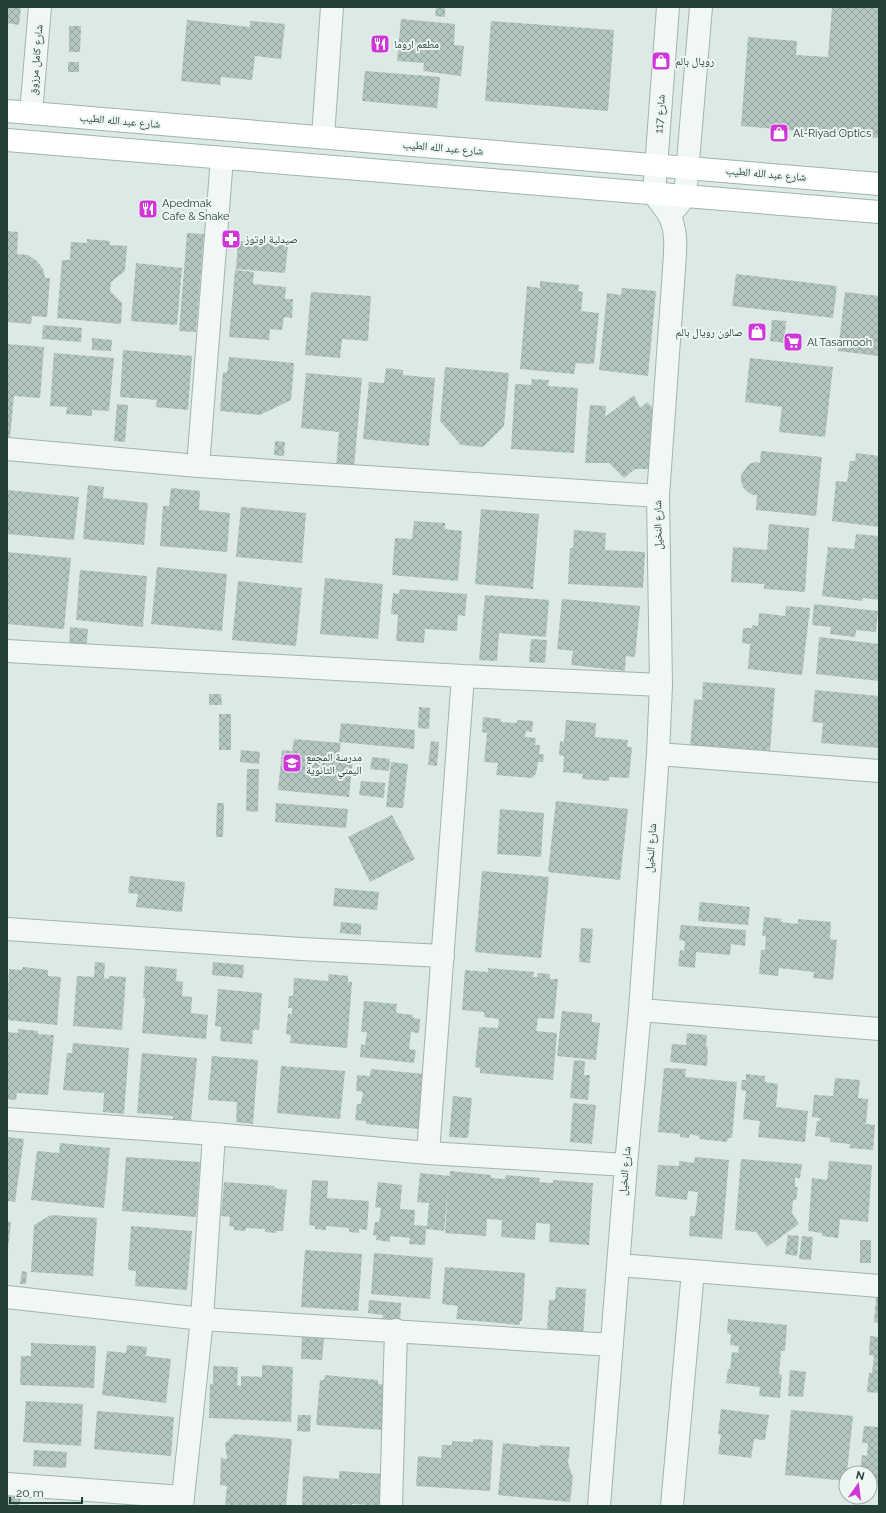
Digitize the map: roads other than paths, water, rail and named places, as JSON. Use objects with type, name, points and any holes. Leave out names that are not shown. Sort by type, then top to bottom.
[{"type":"main road","name":"شارع عبد الله الطيب","points":[[7,111],[879,184]]},
{"type":"main road","points":[[7,140],[879,212]]},
{"type":"street","name":"شارع كامل مرزوق","points":[[31,113],[40,7]]},
{"type":"street","points":[[323,138],[332,7]]},
{"type":"street","name":"شارع 117","points":[[654,194],[668,7]]},
{"type":"street","points":[[654,194],[669,216],[685,197],[701,7]]},
{"type":"street","points":[[198,466],[222,158]]},
{"type":"street","name":"شارع النخيل","points":[[599,1506],[640,1010],[662,685],[658,496],[675,254],[675,237],[669,216]]},
{"type":"street","points":[[7,449],[198,466],[658,496]]},
{"type":"street","points":[[7,651],[463,676],[662,685]]},
{"type":"street","points":[[428,1153],[463,676]]},
{"type":"street","points":[[658,754],[879,771]]},
{"type":"street","points":[[7,929],[301,949],[443,956]]},
{"type":"street","points":[[640,1010],[879,1029]]},
{"type":"street","points":[[7,1119],[214,1134],[428,1153],[626,1165]]},
{"type":"street","points":[[7,1484],[182,1502],[202,1319],[214,1134]]},
{"type":"street","points":[[618,1265],[879,1286]]},
{"type":"street","points":[[672,1506],[693,1271]]},
{"type":"street","points":[[7,1298],[202,1319],[396,1330],[612,1345]]},
{"type":"street","points":[[391,1506],[396,1330]]},
{"type":"place","name":"مطعم اروما","points":[[380,44]]},
{"type":"place","name":"رويال بالم","points":[[661,61]]},
{"type":"place","name":"Al-Riyad Optics","points":[[779,133]]},
{"type":"place","name":"Apedmak Cafe & Snake","points":[[148,209]]},
{"type":"place","name":"صيدلية اوتوز","points":[[231,239]]},
{"type":"place","name":"صالون رويال بالم","points":[[757,332]]},
{"type":"place","name":"Al Tasamooh","points":[[793,342]]},
{"type":"place","name":"مدرسة المجمع اليمني الثانوية","points":[[292,763]]}]
